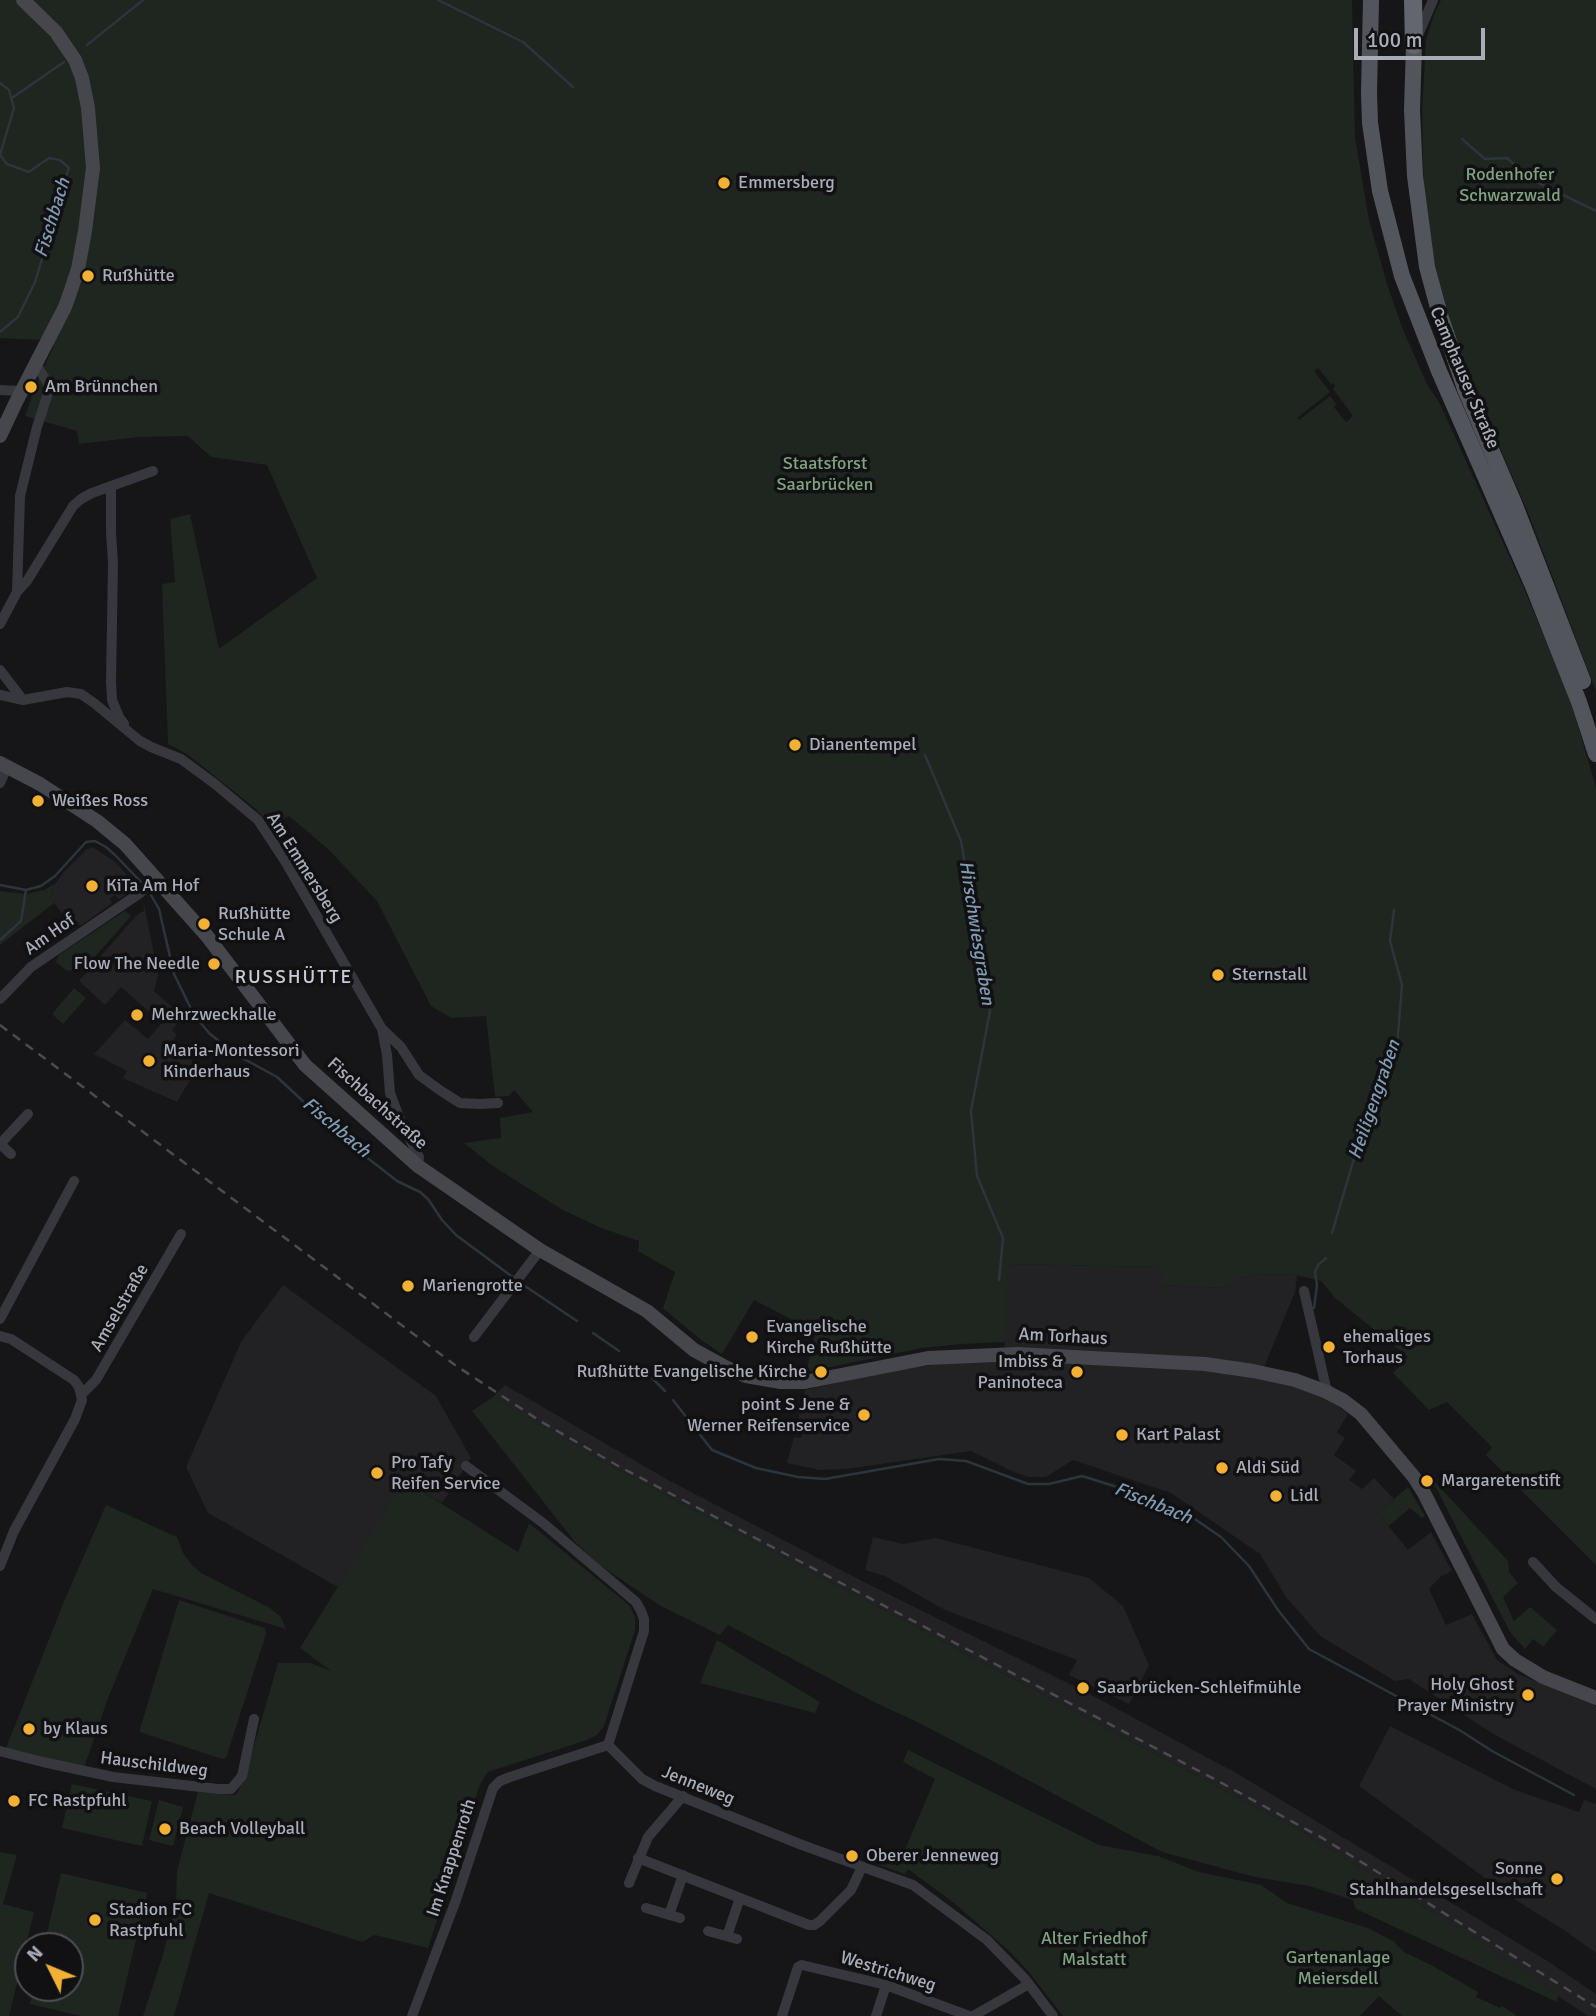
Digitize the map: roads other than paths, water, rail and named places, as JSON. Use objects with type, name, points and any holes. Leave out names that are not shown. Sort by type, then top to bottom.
[{"type":"highway","points":[[1413,0],[1413,45]]},
{"type":"main road","points":[[0,436],[65,307],[77,272],[93,168],[88,108],[75,60],[57,32],[23,0]]},
{"type":"main road","name":"Camphauser Straße","points":[[1371,0],[1369,93],[1373,144],[1380,191],[1402,276],[1446,387],[1533,586],[1580,702],[1596,754]]},
{"type":"main road","name":"Camphauser Straße","points":[[1413,45],[1415,177],[1427,267],[1465,389],[1514,503],[1596,721]]},
{"type":"main road","name":"Fischbachstraße","points":[[4,765],[40,784],[97,821],[125,844],[153,881],[207,936],[305,1065],[418,1166],[540,1250],[638,1305],[685,1344],[746,1376],[766,1381],[796,1382]]},
{"type":"main road","name":"Am Torhaus","points":[[796,1382],[928,1358],[1017,1354],[1205,1364],[1295,1380],[1327,1392],[1345,1401],[1361,1414],[1414,1477],[1497,1641],[1515,1660],[1543,1677],[1596,1698]]},
{"type":"street","points":[[1413,45],[1433,0]]},
{"type":"street","points":[[17,592],[20,496],[50,387],[36,364]]},
{"type":"street","points":[[0,390],[22,391]]},
{"type":"street","points":[[0,624],[17,592],[27,581],[73,506],[80,499],[153,471]]},
{"type":"street","name":"Am Emmersberg","points":[[111,486],[112,699],[119,717],[131,733]]},
{"type":"street","points":[[0,670],[23,700]]},
{"type":"street","name":"Am Emmersberg","points":[[0,695],[23,700],[74,692],[94,703],[151,747],[191,765],[258,820],[285,861],[382,1029],[401,1047],[419,1075],[460,1103],[498,1103]]},
{"type":"street","points":[[0,783],[4,765]]},
{"type":"street","name":"Am Hof","points":[[0,999],[31,967],[140,893],[153,881]]},
{"type":"street","name":"Am Emmersberg","points":[[382,1029],[390,1093],[419,1157],[418,1166]]},
{"type":"street","points":[[11,1154],[0,1144],[28,1114]]},
{"type":"street","points":[[0,1319],[74,1181]]},
{"type":"street","name":"Amselstraße","points":[[0,1566],[14,1531],[81,1407],[82,1394],[96,1380],[181,1234]]},
{"type":"street","points":[[474,1337],[540,1250]]},
{"type":"street","points":[[1304,1291],[1327,1392]]},
{"type":"street","points":[[0,1336],[11,1339],[74,1380],[82,1394]]},
{"type":"street","points":[[466,1466],[543,1523],[636,1602],[641,1611],[644,1631],[608,1745]]},
{"type":"street","points":[[1533,1562],[1556,1587],[1596,1619]]},
{"type":"street","name":"Hauschildweg","points":[[0,1751],[113,1777],[231,1789],[242,1776],[254,1719]]},
{"type":"street","name":"Jenneweg","points":[[608,1745],[642,1779],[802,1844],[905,1881],[988,1940],[1029,1984],[1053,2016]]},
{"type":"street","name":"Im Knappenroth","points":[[412,2016],[456,1900],[492,1788],[510,1777],[608,1745]]},
{"type":"street","points":[[629,1883],[638,1858],[654,1829],[683,1796]]},
{"type":"street","points":[[638,1858],[809,1925],[814,1925],[854,1885],[862,1867]]},
{"type":"street","points":[[669,1915],[682,1875]]},
{"type":"street","points":[[708,1931],[732,1938],[740,1898]]},
{"type":"street","points":[[646,1908],[680,1918]]},
{"type":"street","name":"Westrichweg","points":[[782,2016],[798,1967],[802,1965],[886,1985],[971,2016],[1029,1984]]},
{"type":"street","points":[[876,2016],[886,1985]]},
{"type":"waterway","points":[[87,45],[143,0]]},
{"type":"waterway","points":[[438,0],[523,42],[573,87]]},
{"type":"waterway","points":[[12,98],[64,62]]},
{"type":"waterway","name":"Fischbach","points":[[0,83],[9,90],[14,108],[0,155],[7,164],[29,172],[49,158],[60,160],[69,168],[46,231],[45,249],[35,282],[18,317],[0,332]]},
{"type":"waterway","points":[[1462,139],[1485,159],[1507,158],[1530,179],[1596,211]]},
{"type":"waterway","name":"Hirschwiesgraben","points":[[925,755],[961,841],[990,1011],[971,1111],[977,1176],[1003,1238],[999,1280]]},
{"type":"waterway","name":"Fischbach","points":[[0,885],[26,890],[41,886],[55,876],[86,842],[95,841],[115,855],[141,882]]},
{"type":"waterway","points":[[0,940],[21,921],[26,890]]},
{"type":"waterway","name":"Fischbach","points":[[151,895],[159,909],[174,974],[194,1015],[209,1033],[235,1054],[277,1077],[346,1141],[397,1181],[420,1192],[456,1235],[514,1278]]},
{"type":"waterway","name":"Heiligengraben","points":[[1332,1233],[1366,1118],[1397,1047],[1402,985],[1390,941],[1394,910]]},
{"type":"waterway","name":"Heiligengraben","points":[[1314,1308],[1317,1285],[1315,1272],[1326,1258]]},
{"type":"waterway","name":"Fischbach","points":[[519,1282],[577,1321]]},
{"type":"waterway","name":"Fischbach","points":[[593,1333],[619,1351]]},
{"type":"waterway","name":"Fischbach","points":[[639,1365],[665,1391]]},
{"type":"waterway","name":"Fischbach","points":[[673,1400],[712,1450],[756,1468],[798,1477],[825,1479],[939,1459],[966,1461],[1028,1484],[1049,1484],[1082,1476],[1183,1511],[1221,1537],[1249,1566],[1278,1610],[1309,1649],[1574,1795]]},
{"type":"railway","points":[[0,1025],[455,1365],[540,1421],[620,1467],[1324,1839],[1596,2007]]},
{"type":"place","name":"Emmersberg","points":[[724,183]]},
{"type":"place","name":"Rußhütte","points":[[88,276]]},
{"type":"place","name":"Am Brünnchen","points":[[31,387]]},
{"type":"place","name":"Dianentempel","points":[[795,745]]},
{"type":"place","name":"Weißes Ross","points":[[38,801]]},
{"type":"place","name":"KiTa Am Hof","points":[[92,886]]},
{"type":"place","name":"Rußhütte Schule A","points":[[204,924]]},
{"type":"place","name":"Flow The Needle","points":[[214,964]]},
{"type":"place","name":"Sternstall","points":[[1218,975]]},
{"type":"place","name":"Mehrzweckhalle","points":[[137,1015]]},
{"type":"place","name":"Maria-Montessori Kinderhaus","points":[[149,1061]]},
{"type":"place","name":"Mariengrotte","points":[[408,1286]]},
{"type":"place","name":"Evangelische Kirche Rußhütte","points":[[752,1337]]},
{"type":"place","name":"ehemaliges Torhaus","points":[[1329,1347]]},
{"type":"place","name":"Rußhütte Evangelische Kirche","points":[[821,1372]]},
{"type":"place","name":"Imbiss & Paninoteca","points":[[1077,1372]]},
{"type":"place","name":"point S Jene & Werner Reifenservice","points":[[864,1415]]},
{"type":"place","name":"Kart Palast","points":[[1122,1435]]},
{"type":"place","name":"Aldi Süd","points":[[1222,1468]]},
{"type":"place","name":"Pro Tafy Reifen Service","points":[[377,1473]]},
{"type":"place","name":"Margaretenstift","points":[[1427,1481]]},
{"type":"place","name":"Lidl","points":[[1276,1496]]},
{"type":"place","name":"Saarbrücken-Schleifmühle","points":[[1083,1688]]},
{"type":"place","name":"Holy Ghost Prayer Ministry","points":[[1528,1695]]},
{"type":"place","name":"by Klaus","points":[[29,1729]]},
{"type":"place","name":"FC Rastpfuhl","points":[[14,1801]]},
{"type":"place","name":"Beach Volleyball","points":[[165,1829]]},
{"type":"place","name":"Oberer Jenneweg","points":[[852,1856]]},
{"type":"place","name":"Sonne Stahlhandelsgesellschaft","points":[[1557,1879]]},
{"type":"place","name":"Stadion FC Rastpfuhl","points":[[95,1920]]},
{"type":"district","name":"RUSSHÜTTE","points":[[294,978]]},
{"type":"park label","name":"Rodenhofer Schwarzwald","points":[[1510,185]]},
{"type":"park label","name":"Staatsforst Saarbrücken","points":[[825,474]]},
{"type":"park label","name":"Alter Friedhof Malstatt","points":[[1094,1949]]},
{"type":"park label","name":"Gartenanlage Meiersdell","points":[[1338,1968]]}]
